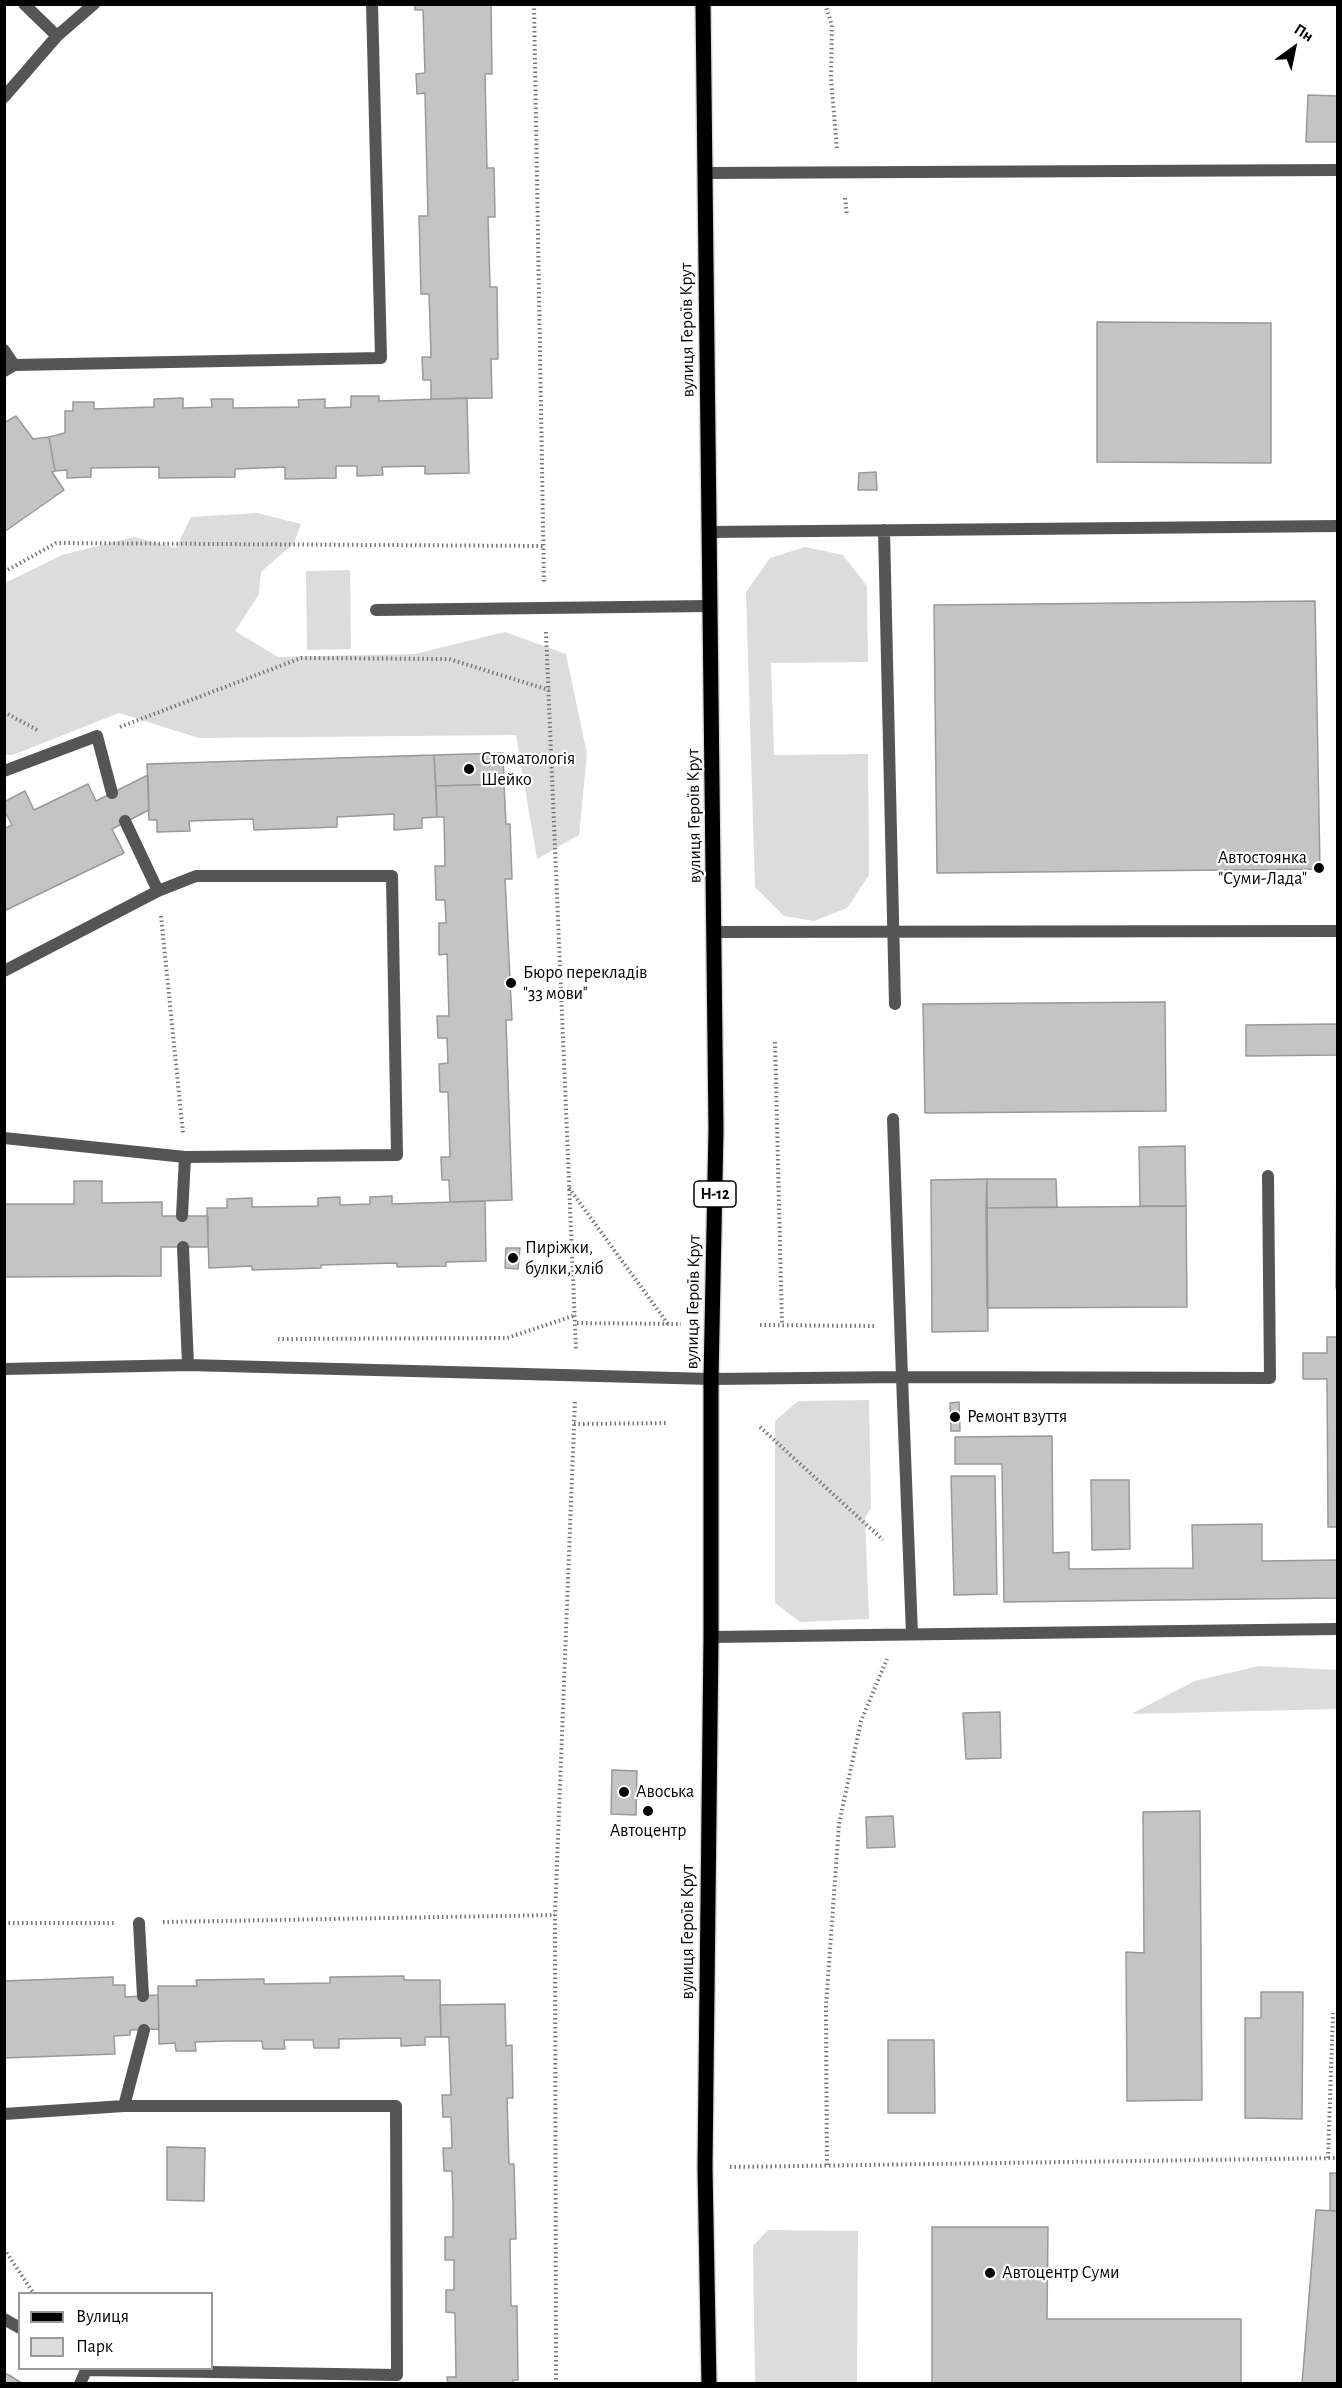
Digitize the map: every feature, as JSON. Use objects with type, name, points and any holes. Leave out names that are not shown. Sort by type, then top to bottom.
[{"type":"main road","name":"вулиця Героїв Крут","points":[[703,4],[716,1129],[711,1379],[711,1637],[705,2167],[709,2384]]},
{"type":"lane","points":[[24,4],[57,36]]},
{"type":"lane","points":[[4,97],[57,36],[94,4]]},
{"type":"lane","points":[[4,350],[9,368],[381,358],[372,4]]},
{"type":"lane","points":[[705,173],[1338,170]]},
{"type":"lane","points":[[710,532],[1338,526]]},
{"type":"lane","points":[[884,530],[895,1004]]},
{"type":"lane","points":[[376,610],[710,606]]},
{"type":"lane","points":[[4,771],[97,736],[112,793]]},
{"type":"lane","points":[[125,822],[158,891]]},
{"type":"lane","points":[[4,971],[158,891],[196,876],[392,876],[397,1155],[185,1157],[4,1138]]},
{"type":"lane","points":[[715,932],[1338,931]]},
{"type":"lane","points":[[892,1119],[912,1634]]},
{"type":"lane","points":[[182,1216],[185,1157]]},
{"type":"lane","points":[[4,1370],[188,1365],[711,1379],[1270,1378],[1268,1176]]},
{"type":"lane","points":[[183,1247],[188,1365]]},
{"type":"lane","points":[[711,1637],[1338,1629]]},
{"type":"lane","points":[[139,1923],[143,1996]]},
{"type":"lane","points":[[124,2106],[144,2030]]},
{"type":"lane","points":[[4,2114],[124,2106],[396,2106],[397,2375],[137,2370]]},
{"type":"lane","points":[[4,2319],[18,2327]]},
{"type":"path","points":[[534,4],[545,608],[568,1187],[577,1323],[555,1915],[556,2384]]},
{"type":"path","points":[[825,4],[832,25],[832,89],[836,140],[847,215]]},
{"type":"path","points":[[4,572],[56,543],[543,546]]},
{"type":"path","points":[[97,736],[301,658],[449,659],[549,690]]},
{"type":"path","points":[[158,891],[185,1157]]},
{"type":"path","points":[[775,1042],[782,1325]]},
{"type":"path","points":[[568,1187],[668,1324]]},
{"type":"path","points":[[270,1339],[507,1338],[576,1315]]},
{"type":"path","points":[[577,1323],[681,1324]]},
{"type":"path","points":[[760,1325],[900,1326]]},
{"type":"path","points":[[574,1424],[668,1423]]},
{"type":"path","points":[[760,1427],[909,1564]]},
{"type":"path","points":[[827,2165],[826,2006],[839,1824],[861,1720],[898,1634]]},
{"type":"path","points":[[4,1923],[139,1923],[555,1915]]},
{"type":"path","points":[[1328,2158],[1333,2013]]},
{"type":"path","points":[[705,2167],[1338,2158]]},
{"type":"path","points":[[4,2249],[33,2292]]},
{"type":"green space","points":[[257,513],[301,524],[294,543],[261,572],[259,594],[235,631],[278,657],[415,654],[505,632],[566,654],[587,754],[579,835],[537,859],[516,735],[199,738],[119,713],[13,755],[5,755],[5,583],[62,555],[134,537],[176,548],[191,517]]},
{"type":"green space","points":[[805,547],[843,555],[867,586],[868,662],[771,663],[774,755],[868,754],[869,875],[847,908],[814,921],[784,916],[755,887],[746,592],[770,558]]},
{"type":"green space","points":[[350,570],[351,649],[307,650],[306,571]]},
{"type":"green space","points":[[869,1400],[871,1508],[865,1518],[869,1619],[800,1622],[775,1603],[775,1421],[798,1401]]},
{"type":"green space","points":[[1259,1666],[1337,1670],[1337,1709],[1131,1714],[1195,1681]]},
{"type":"green space","points":[[768,2230],[858,2231],[857,2383],[755,2383],[753,2246]]},
{"type":"building","points":[[415,4],[491,4],[492,74],[485,74],[487,168],[494,168],[495,217],[488,217],[490,287],[497,287],[498,359],[491,359],[492,398],[431,399],[431,380],[423,380],[422,357],[431,357],[429,294],[421,294],[419,216],[428,216],[425,93],[417,94],[416,74],[425,73],[423,10],[415,10]]},
{"type":"building","points":[[1308,95],[1338,96],[1338,142],[1306,142]]},
{"type":"building","points":[[1097,322],[1271,323],[1271,463],[1097,462]]},
{"type":"building","points":[[351,396],[379,396],[379,401],[467,398],[469,473],[425,474],[425,466],[382,467],[383,475],[357,476],[357,466],[336,466],[336,478],[285,479],[285,467],[235,469],[235,477],[159,478],[159,467],[91,468],[91,477],[67,478],[67,470],[55,471],[49,437],[65,433],[65,411],[73,411],[73,402],[94,402],[94,409],[154,407],[154,399],[183,398],[183,408],[212,407],[211,399],[233,399],[233,408],[299,407],[298,400],[325,399],[325,408],[351,407]]},
{"type":"building","points":[[16,416],[33,439],[49,437],[55,471],[52,472],[64,490],[4,532],[4,423]]},
{"type":"building","points":[[876,472],[877,490],[858,490],[859,473]]},
{"type":"building","points":[[1315,601],[1320,869],[937,873],[934,605]]},
{"type":"building","name":"Стоматологія Шейко","points":[[503,753],[504,784],[436,786],[434,755]]},
{"type":"building","points":[[434,755],[437,817],[422,818],[422,828],[394,830],[394,814],[337,817],[337,827],[254,830],[253,819],[189,821],[190,831],[157,832],[157,820],[149,820],[147,764]]},
{"type":"building","points":[[148,775],[149,810],[112,829],[124,853],[4,911],[4,829],[12,825],[4,810],[4,802],[25,791],[34,810],[88,784],[96,801]]},
{"type":"building","points":[[504,784],[506,824],[510,824],[512,879],[505,879],[512,1020],[506,1020],[512,1200],[450,1202],[449,1180],[442,1180],[441,1157],[450,1157],[448,1092],[440,1092],[439,1064],[448,1063],[447,1038],[438,1038],[437,1016],[449,1016],[447,954],[439,955],[439,923],[446,923],[445,900],[436,900],[435,866],[445,866],[444,817],[437,817],[436,786]]},
{"type":"building","points":[[1165,1002],[1166,1111],[925,1113],[923,1004]]},
{"type":"building","points":[[1338,1024],[1338,1055],[1246,1056],[1246,1025]]},
{"type":"building","points":[[1337,1144],[1338,1288],[1336,1288]]},
{"type":"building","points":[[1185,1146],[1186,1206],[1140,1206],[1139,1147]]},
{"type":"building","points":[[987,1179],[1056,1179],[1057,1207],[986,1208]]},
{"type":"building","points":[[987,1179],[988,1331],[932,1332],[931,1180]]},
{"type":"building","points":[[74,1181],[102,1181],[102,1203],[162,1202],[162,1216],[208,1216],[208,1247],[161,1247],[161,1276],[4,1277],[4,1204],[74,1204]]},
{"type":"building","points":[[392,1196],[392,1204],[485,1201],[486,1261],[446,1262],[446,1266],[397,1267],[397,1263],[252,1270],[252,1266],[209,1268],[207,1208],[227,1208],[227,1199],[252,1198],[252,1207],[318,1206],[318,1198],[340,1197],[340,1205],[370,1204],[370,1197]]},
{"type":"building","points":[[1186,1206],[1187,1307],[987,1308],[986,1208]]},
{"type":"building","name":"Пиріжки, булки, хліб","points":[[506,1248],[520,1248],[518,1269],[505,1268]]},
{"type":"building","points":[[1327,1337],[1338,1337],[1338,1527],[1328,1527],[1327,1379],[1303,1379],[1303,1353],[1327,1353]]},
{"type":"building","name":"Ремонт взуття","points":[[959,1402],[960,1431],[951,1431],[950,1403]]},
{"type":"building","points":[[1052,1436],[1053,1553],[1069,1552],[1069,1569],[1193,1568],[1192,1525],[1262,1524],[1262,1561],[1337,1560],[1338,1598],[1004,1602],[1002,1464],[955,1464],[955,1437]]},
{"type":"building","points":[[951,1476],[995,1476],[997,1594],[954,1595]]},
{"type":"building","points":[[1091,1480],[1129,1480],[1130,1549],[1092,1550]]},
{"type":"building","points":[[1000,1712],[1001,1758],[966,1759],[963,1713]]},
{"type":"building","name":"Авоська","points":[[612,1770],[637,1771],[636,1815],[611,1814]]},
{"type":"building","points":[[1200,1811],[1202,2100],[1127,2101],[1126,1952],[1144,1953],[1143,1812]]},
{"type":"building","points":[[893,1816],[895,1847],[867,1848],[866,1817]]},
{"type":"building","points":[[404,1976],[404,1980],[440,1980],[441,2037],[425,2037],[425,2045],[401,2046],[401,2038],[339,2039],[339,2048],[314,2048],[313,2040],[284,2040],[285,2049],[263,2049],[262,2041],[229,2041],[195,2042],[196,2051],[176,2051],[175,2043],[159,2044],[158,1986],[197,1986],[196,1980],[264,1979],[264,1984],[330,1983],[330,1977]]},
{"type":"building","points":[[113,1977],[113,1985],[125,1985],[125,1997],[158,1995],[159,2029],[130,2030],[130,2035],[114,2036],[115,2054],[4,2058],[4,1981]]},
{"type":"building","points":[[1261,1992],[1303,1992],[1302,2119],[1245,2118],[1245,2018],[1261,2018]]},
{"type":"building","points":[[505,2004],[506,2046],[512,2045],[513,2098],[507,2098],[509,2164],[514,2164],[516,2239],[510,2239],[511,2306],[517,2306],[518,2380],[513,2380],[513,2384],[448,2384],[447,2377],[456,2377],[455,2313],[446,2312],[446,2290],[454,2290],[454,2260],[445,2260],[445,2237],[453,2237],[453,2203],[452,2171],[444,2171],[443,2148],[452,2148],[451,2117],[443,2117],[442,2095],[451,2095],[449,2037],[441,2037],[440,2005]]},
{"type":"building","points":[[888,2040],[934,2040],[935,2113],[888,2113]]},
{"type":"building","points":[[167,2147],[205,2148],[204,2201],[167,2200]]},
{"type":"building","points":[[1330,2173],[1338,2173],[1338,2211],[1330,2211]]},
{"type":"building","points":[[1316,2210],[1338,2211],[1338,2384],[1302,2384]]},
{"type":"building","name":"Автоцентр Суми","points":[[932,2227],[1048,2227],[1047,2319],[1241,2319],[1241,2384],[932,2384]]},
{"type":"building","points":[[4,2373],[9,2375],[23,2384],[4,2384]]},
{"type":"place","name":"Стоматологія Шейко","points":[[469,769]]},
{"type":"place","name":"Автостоянка \"Суми-Лада\"","points":[[1319,868]]},
{"type":"place","name":"Бюро перекладів \"33 мови\"","points":[[511,983]]},
{"type":"place","name":"Пиріжки, булки, хліб","points":[[513,1258]]},
{"type":"place","name":"Ремонт взуття","points":[[955,1417]]},
{"type":"place","name":"Авоська","points":[[624,1792]]},
{"type":"place","name":"Автоцентр","points":[[648,1811]]},
{"type":"place","name":"Автоцентр Суми","points":[[990,2273]]}]
